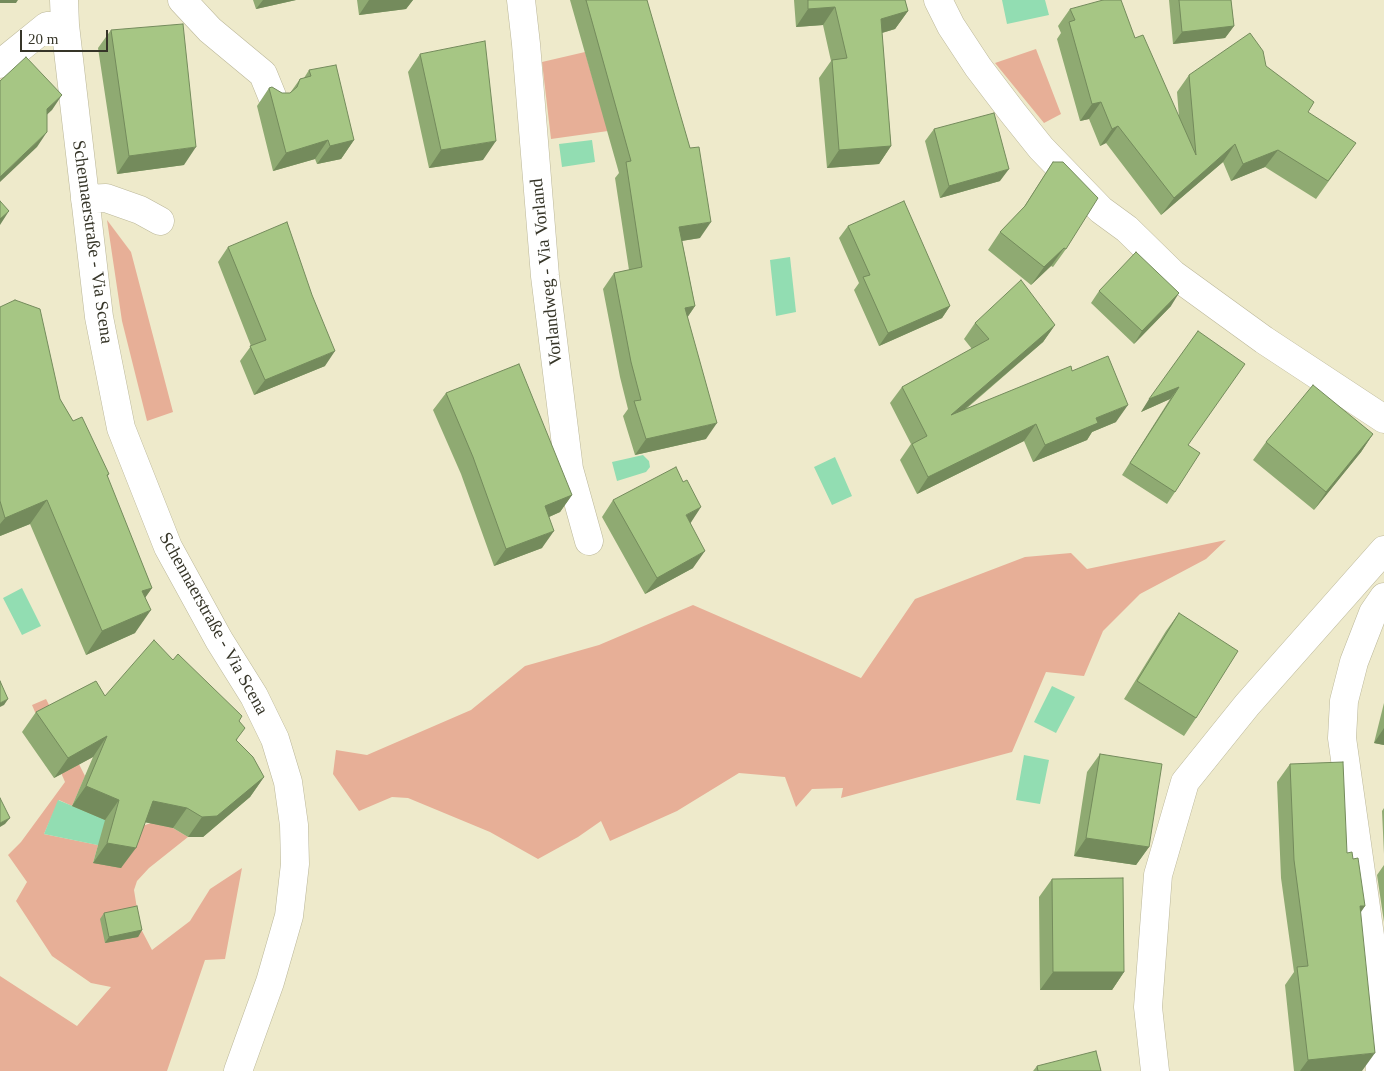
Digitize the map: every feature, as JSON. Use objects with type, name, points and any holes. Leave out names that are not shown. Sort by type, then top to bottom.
[{"type":"street","points":[[182,0],[210,30],[263,74],[272,96]]},
{"type":"street","name":"Vorlandweg - Via Vorland","points":[[521,0],[546,285],[569,469],[589,541]]},
{"type":"street","points":[[938,0],[951,26],[978,67],[1013,113],[1041,148],[1101,210],[1127,229],[1172,274],[1264,340],[1384,419]]},
{"type":"street","name":"Schennaerstraße - Via Scena","points":[[0,64],[65,12]]},
{"type":"street","name":"Schennaerstraße - Via Scena","points":[[65,12],[84,198],[99,318],[124,435],[168,547],[219,640],[254,696],[275,739],[288,782],[294,825],[295,864],[289,916],[270,982],[238,1071]]},
{"type":"street","points":[[84,198],[106,198],[140,210],[160,221]]},
{"type":"street","points":[[1155,1071],[1148,1007],[1158,875],[1185,782],[1247,704],[1384,550]]},
{"type":"street","points":[[1380,1071],[1375,971],[1342,738],[1344,701],[1354,662],[1373,613],[1384,597]]},
{"type":"shaded area","points":[[1002,0],[1045,0],[1049,15],[1007,24]]},
{"type":"shaded area","points":[[1036,49],[1061,114],[1044,123],[995,63]]},
{"type":"shaded area","points":[[585,52],[608,131],[551,139],[542,62]]},
{"type":"shaded area","points":[[592,140],[595,162],[562,167],[559,144]]},
{"type":"shaded area","points":[[107,220],[131,252],[173,412],[147,421],[122,321]]},
{"type":"shaded area","points":[[790,257],[796,312],[776,316],[770,260]]},
{"type":"shaded area","points":[[643,455],[649,461],[650,467],[646,472],[617,481],[612,462]]},
{"type":"shaded area","points":[[835,457],[852,496],[832,505],[814,467]]},
{"type":"shaded area","points":[[1226,540],[1206,559],[1140,594],[1103,631],[1084,676],[1046,672],[1012,752],[841,798],[843,788],[812,789],[796,807],[785,777],[739,773],[677,811],[610,841],[601,821],[578,837],[538,859],[490,832],[408,798],[392,797],[359,811],[333,774],[336,750],[367,755],[471,710],[525,666],[599,645],[693,605],[861,678],[915,599],[1025,557],[1071,553],[1087,569]]},
{"type":"shaded area","points":[[22,588],[41,626],[22,635],[3,598]]},
{"type":"shaded area","points":[[1052,686],[1075,697],[1056,733],[1034,722]]},
{"type":"shaded area","points":[[46,699],[85,776],[72,806],[59,800],[44,834],[98,845],[93,863],[136,828],[151,823],[173,828],[188,837],[149,868],[137,881],[134,890],[140,927],[152,950],[190,921],[210,889],[242,868],[225,959],[205,960],[167,1071],[0,1071],[0,976],[77,1026],[111,987],[91,983],[52,956],[16,901],[27,882],[8,855],[21,842],[65,782],[32,705]]},
{"type":"shaded area","points":[[1024,755],[1049,760],[1040,804],[1016,800]]},
{"type":"shaded area","points":[[58,800],[118,825],[112,848],[44,834]]},
{"type":"building","points":[[586,0],[647,0],[690,148],[699,147],[711,222],[679,227],[695,306],[685,308],[717,423],[646,439],[634,401],[641,400],[631,362],[614,273],[642,267],[626,162],[631,161]]},
{"type":"building","points":[[808,0],[905,0],[908,11],[881,19],[891,146],[839,150],[832,60],[847,58],[835,7],[808,9]]},
{"type":"building","points":[[1103,0],[1121,0],[1135,38],[1143,35],[1196,155],[1189,75],[1250,33],[1263,51],[1266,66],[1314,102],[1308,112],[1356,143],[1328,181],[1278,150],[1243,164],[1235,144],[1174,198],[1118,126],[1112,129],[1101,102],[1092,104],[1069,22],[1075,20],[1070,9]]},
{"type":"building","points":[[1179,0],[1231,0],[1234,26],[1182,32]]},
{"type":"building","points":[[183,24],[196,147],[129,156],[111,30]]},
{"type":"building","points":[[485,41],[496,141],[441,150],[420,54]]},
{"type":"building","points":[[26,57],[62,95],[47,109],[47,132],[0,177],[0,81]]},
{"type":"building","points":[[336,65],[354,140],[330,146],[328,140],[286,153],[269,88],[272,87],[282,93],[290,93],[297,87],[300,79],[311,76],[309,70]]},
{"type":"building","points":[[994,113],[1009,169],[949,186],[934,129]]},
{"type":"building","points":[[1053,162],[1063,162],[1098,198],[1066,249],[1064,248],[1044,267],[1000,232],[1025,206]]},
{"type":"building","points":[[0,201],[9,211],[0,219]]},
{"type":"building","points":[[904,201],[950,306],[888,333],[863,277],[870,275],[848,226]]},
{"type":"building","points":[[287,222],[312,295],[335,351],[265,380],[250,346],[266,340],[228,247]]},
{"type":"building","points":[[1136,252],[1179,293],[1142,331],[1099,291]]},
{"type":"building","points":[[1021,280],[1055,325],[951,415],[1071,366],[1072,371],[1108,356],[1128,405],[1096,418],[1098,423],[1045,445],[1036,424],[928,477],[912,444],[927,436],[902,387],[989,339],[975,323]]},
{"type":"building","points":[[15,300],[40,309],[60,399],[73,421],[82,417],[109,474],[107,475],[152,588],[142,591],[151,610],[102,631],[47,500],[5,518],[0,501],[0,307]]},
{"type":"building","points":[[1198,331],[1245,364],[1188,445],[1200,453],[1175,492],[1130,463],[1179,387],[1149,399]]},
{"type":"building","points":[[519,364],[572,495],[545,506],[554,531],[506,549],[473,457],[446,393]]},
{"type":"building","points":[[1313,385],[1373,434],[1326,492],[1266,442]]},
{"type":"building","points":[[676,467],[683,482],[687,480],[701,507],[686,515],[705,551],[657,578],[613,500]]},
{"type":"building","points":[[1179,613],[1238,651],[1196,718],[1137,681]]},
{"type":"building","points":[[154,640],[173,660],[178,654],[242,716],[239,721],[245,728],[236,740],[253,757],[264,777],[217,816],[202,817],[187,808],[153,801],[136,848],[107,843],[119,800],[86,786],[107,736],[68,758],[36,712],[96,681],[105,696]]},
{"type":"building","points":[[0,681],[8,699],[0,703]]},
{"type":"building","points":[[1100,754],[1162,764],[1149,847],[1086,838]]},
{"type":"building","points":[[1343,762],[1347,853],[1352,852],[1353,859],[1358,858],[1365,906],[1360,906],[1375,1053],[1308,1060],[1297,967],[1308,966],[1294,860],[1290,764]]},
{"type":"building","points":[[0,798],[10,818],[0,823]]},
{"type":"building","points":[[1123,878],[1124,972],[1053,972],[1052,879]]},
{"type":"building","points":[[137,906],[142,930],[109,937],[104,913]]},
{"type":"building","points":[[1096,1051],[1101,1071],[1038,1071],[1037,1066]]}]
